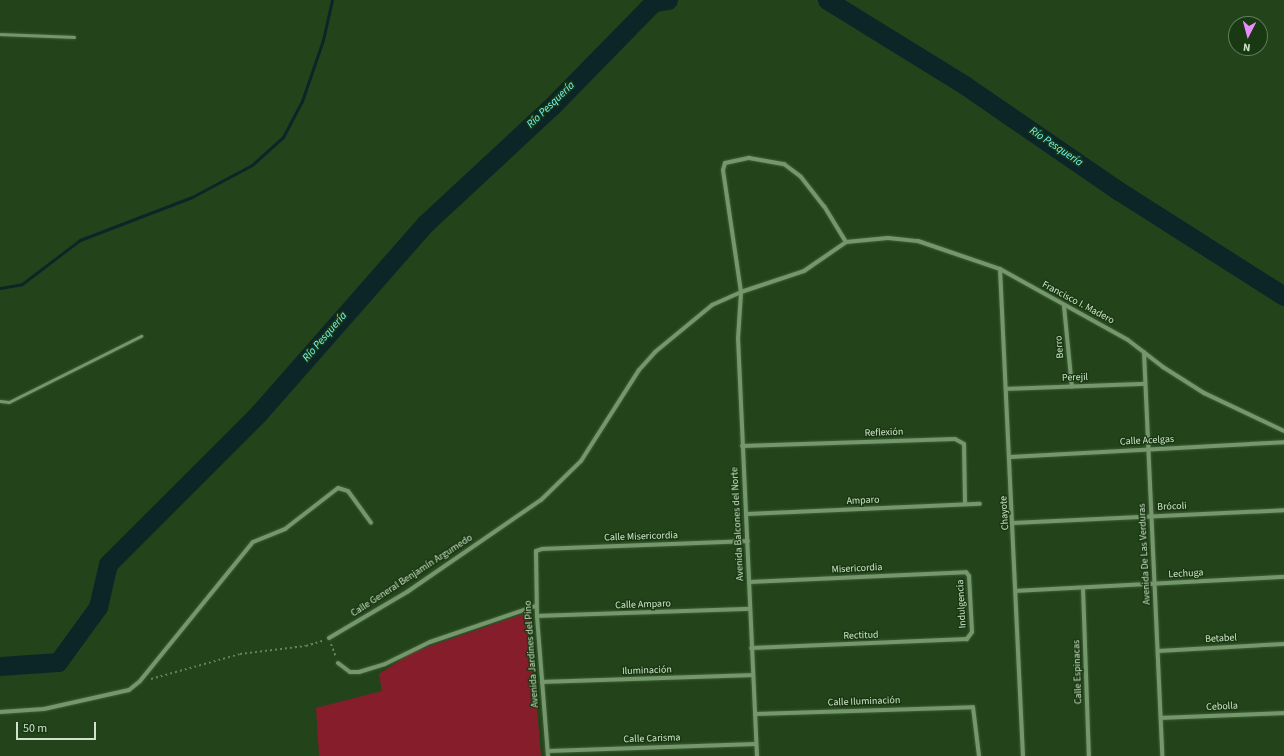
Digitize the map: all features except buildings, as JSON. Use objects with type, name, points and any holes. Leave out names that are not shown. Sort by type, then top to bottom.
[{"type":"street","name":"Avenida Balcones del Norte","points":[[757,756],[738,339],[741,292],[723,170],[725,162],[749,158],[784,164],[801,177],[819,200],[846,242]]},
{"type":"street","name":"Francisco I. Madero","points":[[846,242],[888,238],[918,241],[1000,270],[1114,332],[1163,367],[1204,393],[1284,431]]},
{"type":"street","name":"Calle General Benjamín Argumedo","points":[[329,638],[407,592],[541,500],[581,462],[639,370],[655,352],[712,305],[741,292],[804,271],[846,242]]},
{"type":"street","name":"Chayote","points":[[1000,270],[1023,756]]},
{"type":"street","name":"Berro","points":[[1064,306],[1072,387]]},
{"type":"street","name":"Avenida De Las Verduras","points":[[1144,352],[1144,384],[1162,756]]},
{"type":"street","name":"Perejil","points":[[1006,389],[1144,384]]},
{"type":"street","name":"Reflexión","points":[[742,446],[955,439],[964,444],[965,504]]},
{"type":"street","name":"Calle Acelgas","points":[[1010,457],[1284,442]]},
{"type":"street","points":[[0,712],[44,710],[129,690],[140,681],[253,542],[285,529],[338,488],[348,491],[371,523]]},
{"type":"street","name":"Amparo","points":[[747,514],[980,504]]},
{"type":"street","name":"Brócoli","points":[[1013,523],[1284,510]]},
{"type":"street","name":"Calle Misericordia","points":[[536,551],[542,549],[748,541]]},
{"type":"street","name":"Avenida Jardines del Pino","points":[[536,551],[536,606],[548,756]]},
{"type":"street","name":"Misericordia","points":[[749,582],[966,572]]},
{"type":"street","name":"Indulgencia","points":[[966,572],[969,576],[971,637]]},
{"type":"street","name":"Lechuga","points":[[1016,590],[1083,588],[1284,577]]},
{"type":"street","name":"Calle Espinacas","points":[[1083,588],[1089,756]]},
{"type":"street","points":[[338,663],[350,672],[359,672],[385,664],[415,648],[536,606]]},
{"type":"street","name":"Calle Amparo","points":[[537,616],[750,609]]},
{"type":"street","name":"Rectitud","points":[[752,648],[971,637]]},
{"type":"street","name":"Betabel","points":[[1158,651],[1284,644]]},
{"type":"street","name":"Iluminación","points":[[542,682],[753,675]]},
{"type":"street","name":"Calle Iluminación","points":[[755,714],[973,707],[979,756]]},
{"type":"street","name":"Cebolla","points":[[1161,718],[1284,712]]},
{"type":"street","name":"Calle Carisma","points":[[548,751],[756,744]]},
{"type":"lane","points":[[0,34],[74,37]]},
{"type":"lane","points":[[0,401],[9,402],[141,336]]},
{"type":"path","points":[[140,681],[240,654],[306,646],[329,638],[338,663]]},
{"type":"shaded area","points":[[529,612],[541,756],[319,756],[316,708],[382,691],[379,674],[413,652]]},
{"type":"waterway","points":[[0,288],[22,284],[80,240],[192,197],[252,165],[283,137],[302,101],[323,40],[332,0]]},
{"type":"waterway","name":"Río Pesquería","points":[[0,666],[58,662],[98,607],[108,564],[258,414],[426,223],[551,107],[654,2],[668,0]]},
{"type":"waterway","name":"Río Pesquería","points":[[827,0],[966,86],[1119,191],[1284,296]]}]
